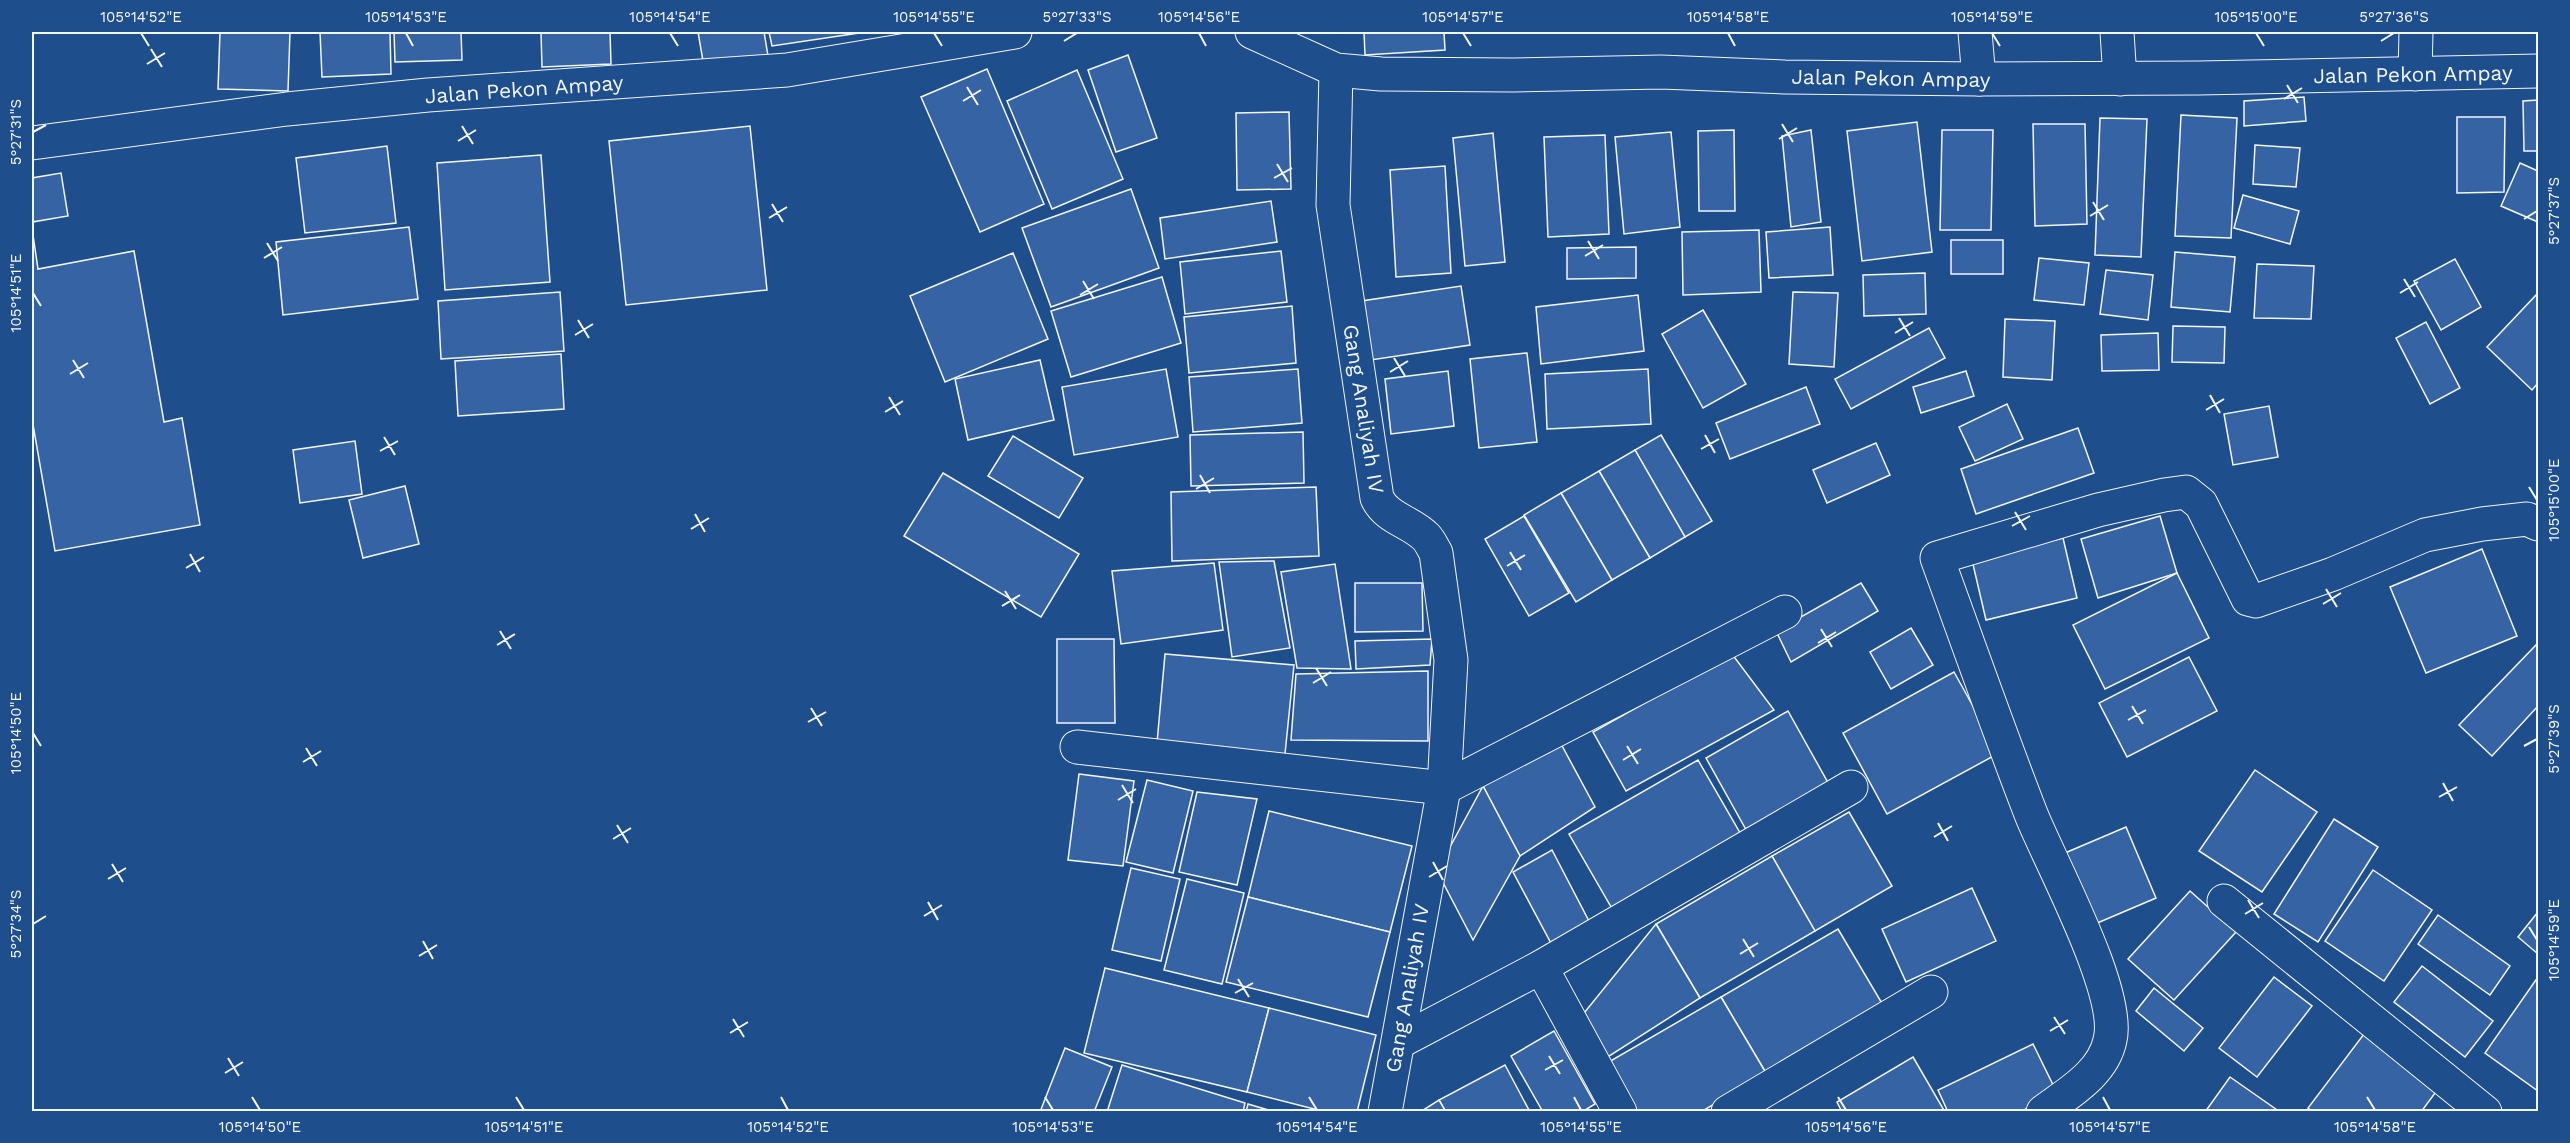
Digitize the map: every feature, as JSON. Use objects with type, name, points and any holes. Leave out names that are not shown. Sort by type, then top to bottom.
[{"type":"street","name":"Jalan Pekon Ampay","points":[[32,143],[346,103],[787,70],[1015,32]]},
{"type":"street","name":"Jalan Pekon Ampay","points":[[1252,32],[1336,70],[1380,74],[1513,75],[1661,72],[1785,77],[2120,79],[2538,71]]},
{"type":"street","points":[[1975,32],[1979,79]]},
{"type":"street","points":[[2117,32],[2120,79]]},
{"type":"street","points":[[2415,74],[2416,32]]},
{"type":"street","name":"Gang Analiyah IV","points":[[1336,70],[1334,205],[1377,498],[1381,506],[1392,516],[1427,538],[1436,553],[1451,660],[1444,788],[1385,1112]]},
{"type":"street","points":[[2053,1109],[2087,1079],[2099,1063],[2110,1040],[2110,1010],[2100,972],[2032,816],[1937,558],[2098,510],[2186,492],[2201,504],[2248,599],[2256,601],[2333,574],[2425,535],[2482,524],[2527,519],[2538,524]]},
{"type":"street","points":[[1077,747],[1444,788],[1785,612]]},
{"type":"street","points":[[1399,1042],[1541,967],[1851,787]]},
{"type":"street","points":[[2224,901],[2485,1112]]},
{"type":"street","points":[[1541,967],[1620,1112]]},
{"type":"street","points":[[1728,1112],[1931,992]]},
{"type":"building","points":[[220,32],[290,32],[288,91],[218,89]]},
{"type":"building","points":[[320,32],[390,32],[391,74],[322,77]]},
{"type":"building","points":[[394,32],[461,32],[462,60],[395,62]]},
{"type":"building","points":[[541,32],[610,32],[611,64],[542,67]]},
{"type":"building","points":[[698,32],[764,32],[769,62],[705,73]]},
{"type":"building","points":[[769,32],[866,32],[772,46]]},
{"type":"building","points":[[1364,32],[1444,32],[1445,50],[1365,55]]},
{"type":"building","points":[[1128,55],[1157,138],[1116,152],[1088,70]]},
{"type":"building","points":[[987,69],[1044,204],[980,232],[921,97]]},
{"type":"building","points":[[1077,70],[1123,179],[1052,209],[1007,101]]},
{"type":"building","points":[[2304,97],[2306,121],[2244,126],[2244,101]]},
{"type":"building","points":[[2538,100],[2538,151],[2524,151],[2523,101]]},
{"type":"building","points":[[1289,112],[1291,189],[1237,190],[1236,113]]},
{"type":"building","points":[[2181,115],[2237,118],[2231,238],[2175,236]]},
{"type":"building","points":[[2457,117],[2505,117],[2504,192],[2457,193]]},
{"type":"building","points":[[2100,118],[2147,119],[2141,257],[2095,255]]},
{"type":"building","points":[[1917,122],[1932,252],[1862,261],[1847,131]]},
{"type":"building","points":[[2033,124],[2085,124],[2087,224],[2035,226]]},
{"type":"building","points":[[750,126],[767,290],[626,305],[609,141]]},
{"type":"building","points":[[1734,130],[1735,211],[1699,211],[1698,131]]},
{"type":"building","points":[[1811,130],[1821,222],[1791,227],[1782,136]]},
{"type":"building","points":[[1942,130],[1993,130],[1991,230],[1940,230]]},
{"type":"building","points":[[1671,132],[1680,227],[1624,234],[1615,137]]},
{"type":"building","points":[[1493,133],[1505,262],[1465,266],[1453,138]]},
{"type":"building","points":[[1605,135],[1609,234],[1548,237],[1544,137]]},
{"type":"building","points":[[2255,145],[2300,148],[2296,187],[2253,184]]},
{"type":"building","points":[[387,146],[396,223],[305,233],[296,158]]},
{"type":"building","points":[[541,155],[550,282],[445,290],[437,163]]},
{"type":"building","points":[[2520,163],[2538,171],[2538,222],[2501,206]]},
{"type":"building","points":[[1445,166],[1451,273],[1396,277],[1390,170]]},
{"type":"building","points":[[61,173],[68,216],[32,222],[32,178]]},
{"type":"building","points":[[1131,189],[1159,268],[1051,307],[1022,228]]},
{"type":"building","points":[[2243,195],[2299,211],[2290,244],[2234,228]]},
{"type":"building","points":[[1271,201],[1277,242],[1165,259],[1160,218]]},
{"type":"building","points":[[409,227],[418,299],[283,315],[276,242]]},
{"type":"building","points":[[1830,227],[1833,275],[1769,278],[1766,232]]},
{"type":"building","points":[[32,228],[38,269],[134,251],[164,422],[182,418],[200,525],[55,551],[32,419]]},
{"type":"building","points":[[1759,230],[1761,292],[1683,295],[1682,232]]},
{"type":"building","points":[[1951,240],[2003,240],[2003,274],[1951,274]]},
{"type":"building","points":[[1636,247],[1636,278],[1567,279],[1567,248]]},
{"type":"building","points":[[1281,251],[1287,302],[1185,314],[1180,262]]},
{"type":"building","points":[[2175,252],[2235,257],[2230,312],[2171,307]]},
{"type":"building","points":[[1013,253],[1048,339],[945,382],[910,296]]},
{"type":"building","points":[[2039,258],[2089,263],[2084,305],[2034,300]]},
{"type":"building","points":[[2455,259],[2481,307],[2441,330],[2414,281]]},
{"type":"building","points":[[2257,264],[2314,266],[2311,319],[2254,318]]},
{"type":"building","points":[[2106,270],[2153,275],[2148,320],[2100,314]]},
{"type":"building","points":[[1925,273],[1926,314],[1864,316],[1863,275]]},
{"type":"building","points":[[1162,277],[1181,343],[1071,377],[1051,311]]},
{"type":"building","points":[[1461,286],[1470,345],[1364,361],[1355,302]]},
{"type":"building","points":[[560,292],[564,351],[441,359],[438,301]]},
{"type":"building","points":[[1793,292],[1838,293],[1834,367],[1789,364]]},
{"type":"building","points":[[2538,293],[2538,383],[2532,390],[2487,347]]},
{"type":"building","points":[[1638,295],[1644,351],[1541,364],[1536,307]]},
{"type":"building","points":[[1292,306],[1296,363],[1189,373],[1184,317]]},
{"type":"building","points":[[1703,310],[1746,384],[1703,408],[1662,334]]},
{"type":"building","points":[[2005,319],[2055,321],[2052,380],[2003,377]]},
{"type":"building","points":[[2426,322],[2460,388],[2430,404],[2396,338]]},
{"type":"building","points":[[2173,326],[2225,327],[2224,363],[2172,362]]},
{"type":"building","points":[[1929,328],[1945,358],[1851,409],[1835,379]]},
{"type":"building","points":[[2158,333],[2159,370],[2102,371],[2101,335]]},
{"type":"building","points":[[1527,353],[1537,442],[1479,448],[1470,359]]},
{"type":"building","points":[[561,354],[564,409],[458,416],[455,361]]},
{"type":"building","points":[[1040,360],[1054,420],[968,440],[955,379]]},
{"type":"building","points":[[1166,369],[1178,437],[1074,455],[1062,387]]},
{"type":"building","points":[[1298,369],[1302,423],[1193,432],[1189,377]]},
{"type":"building","points":[[1648,369],[1651,424],[1547,429],[1545,374]]},
{"type":"building","points":[[1448,371],[1454,426],[1391,434],[1385,379]]},
{"type":"building","points":[[1966,371],[1974,396],[1921,413],[1913,387]]},
{"type":"building","points":[[1806,387],[1820,424],[1730,459],[1716,423]]},
{"type":"building","points":[[2007,404],[2023,439],[1975,461],[1959,427]]},
{"type":"building","points":[[2269,406],[2278,457],[2233,465],[2224,414]]},
{"type":"building","points":[[2078,428],[2094,473],[1976,514],[1961,469]]},
{"type":"building","points":[[1303,432],[1304,483],[1191,486],[1190,435]]},
{"type":"building","points":[[1661,435],[1712,521],[1685,537],[1635,450]]},
{"type":"building","points":[[1013,436],[1083,478],[1059,518],[988,476]]},
{"type":"building","points":[[355,441],[362,494],[300,503],[293,450]]},
{"type":"building","points":[[1876,443],[1890,475],[1827,503],[1813,470]]},
{"type":"building","points":[[1635,450],[1685,537],[1650,558],[1599,471]]},
{"type":"building","points":[[1599,471],[1650,558],[1612,580],[1561,493]]},
{"type":"building","points":[[943,473],[1079,554],[1041,617],[904,536]]},
{"type":"building","points":[[405,486],[419,544],[363,558],[349,500]]},
{"type":"building","points":[[1316,487],[1319,556],[1172,561],[1171,492]]},
{"type":"building","points":[[1561,493],[1612,580],[1576,602],[1524,515]]},
{"type":"building","points":[[1524,516],[1569,593],[1529,616],[1485,539]]},
{"type":"building","points":[[2160,516],[2177,573],[2098,598],[2081,539]]},
{"type":"building","points":[[2063,538],[2077,598],[1986,620],[1972,560]]},
{"type":"building","points":[[2482,549],[2517,636],[2426,673],[2390,587]]},
{"type":"building","points":[[1274,561],[1290,648],[1232,657],[1219,562]]},
{"type":"building","points":[[1214,563],[1223,630],[1121,644],[1112,571]]},
{"type":"building","points":[[1335,564],[1351,669],[1297,668],[1281,572]]},
{"type":"building","points":[[2177,573],[2209,638],[2105,689],[2073,625]]},
{"type":"building","points":[[1355,583],[1422,583],[1423,631],[1355,632]]},
{"type":"building","points":[[1861,583],[1878,611],[1791,662],[1776,631]]},
{"type":"building","points":[[1911,628],[1933,665],[1891,689],[1870,652]]},
{"type":"building","points":[[1057,639],[1114,639],[1115,723],[1057,723]]},
{"type":"building","points":[[1432,639],[1430,665],[1356,669],[1355,641]]},
{"type":"building","points":[[2536,645],[2538,648],[2538,706],[2492,756],[2459,725]]},
{"type":"building","points":[[1165,654],[1294,665],[1285,754],[1157,743]]},
{"type":"building","points":[[1732,654],[1774,710],[1626,791],[1593,732]]},
{"type":"building","points":[[2189,657],[2217,711],[2127,757],[2099,703]]},
{"type":"building","points":[[1428,671],[1428,741],[1291,740],[1296,674]]},
{"type":"building","points":[[1954,672],[1999,753],[1887,814],[1843,733]]},
{"type":"building","points":[[1788,711],[1831,788],[1749,835],[1706,758]]},
{"type":"building","points":[[1560,742],[1595,807],[1520,856],[1483,786]]},
{"type":"building","points":[[1698,760],[1743,838],[1614,912],[1569,834]]},
{"type":"building","points":[[2255,770],[2317,812],[2262,892],[2199,851]]},
{"type":"building","points":[[1079,774],[1134,781],[1123,866],[1068,860]]},
{"type":"building","points":[[1147,780],[1193,791],[1173,873],[1126,862]]},
{"type":"building","points":[[1483,786],[1520,856],[1473,940],[1437,871]]},
{"type":"building","points":[[1197,792],[1257,799],[1237,885],[1179,872]]},
{"type":"building","points":[[1269,811],[1412,846],[1390,932],[1248,897]]},
{"type":"building","points":[[1849,812],[1892,886],[1815,931],[1772,856]]},
{"type":"building","points":[[2334,819],[2378,847],[2318,942],[2274,914]]},
{"type":"building","points":[[2126,827],[2156,898],[2095,924],[2065,853]]},
{"type":"building","points":[[1552,850],[1591,925],[1552,945],[1513,872]]},
{"type":"building","points":[[1772,856],[1815,931],[1700,998],[1656,924]]},
{"type":"building","points":[[1131,868],[1180,879],[1161,961],[1112,950]]},
{"type":"building","points":[[2373,870],[2432,910],[2384,981],[2325,941]]},
{"type":"building","points":[[1187,879],[1244,893],[1222,984],[1164,970]]},
{"type":"building","points":[[1972,888],[1996,941],[1906,982],[1882,929]]},
{"type":"building","points":[[2190,891],[2236,932],[2174,1000],[2128,959]]},
{"type":"building","points":[[1248,897],[1390,932],[1368,1017],[1226,982]]},
{"type":"building","points":[[2538,912],[2538,954],[2518,937]]},
{"type":"building","points":[[2438,915],[2510,966],[2490,995],[2418,944]]},
{"type":"building","points":[[1656,924],[1700,998],[1603,1060],[1576,1023]]},
{"type":"building","points":[[1838,929],[1883,1005],[1766,1073],[1721,997]]},
{"type":"building","points":[[2422,966],[2493,1021],[2465,1057],[2394,1002]]},
{"type":"building","points":[[1105,968],[1269,1008],[1247,1092],[1084,1053]]},
{"type":"building","points":[[2274,977],[2312,1006],[2257,1077],[2219,1048]]},
{"type":"building","points":[[2538,977],[2538,1091],[2485,1053]]},
{"type":"building","points":[[2154,988],[2203,1028],[2184,1051],[2136,1011]]},
{"type":"building","points":[[1721,997],[1766,1073],[1701,1112],[1635,1112],[1607,1063]]},
{"type":"building","points":[[1269,1008],[1376,1035],[1357,1112],[1326,1112],[1247,1092]]},
{"type":"building","points":[[2367,1030],[2441,1085],[2421,1112],[2313,1112],[2308,1108]]},
{"type":"building","points":[[1554,1031],[1595,1104],[1582,1112],[1543,1112],[1511,1056]]},
{"type":"building","points":[[2033,1044],[2057,1093],[2020,1112],[1948,1112],[1938,1090]]},
{"type":"building","points":[[1065,1048],[1112,1067],[1094,1112],[1040,1112]]},
{"type":"building","points":[[1913,1057],[1945,1112],[1842,1112],[1837,1102]]},
{"type":"building","points":[[1122,1065],[1245,1103],[1243,1112],[1107,1112]]},
{"type":"building","points":[[1505,1065],[1530,1112],[1446,1112],[1439,1100]]},
{"type":"building","points":[[2230,1077],[2280,1112],[2205,1112]]},
{"type":"building","points":[[1439,1100],[1446,1112],[1420,1112]]},
{"type":"building","points":[[1248,1104],[1275,1112],[1246,1112]]}]
